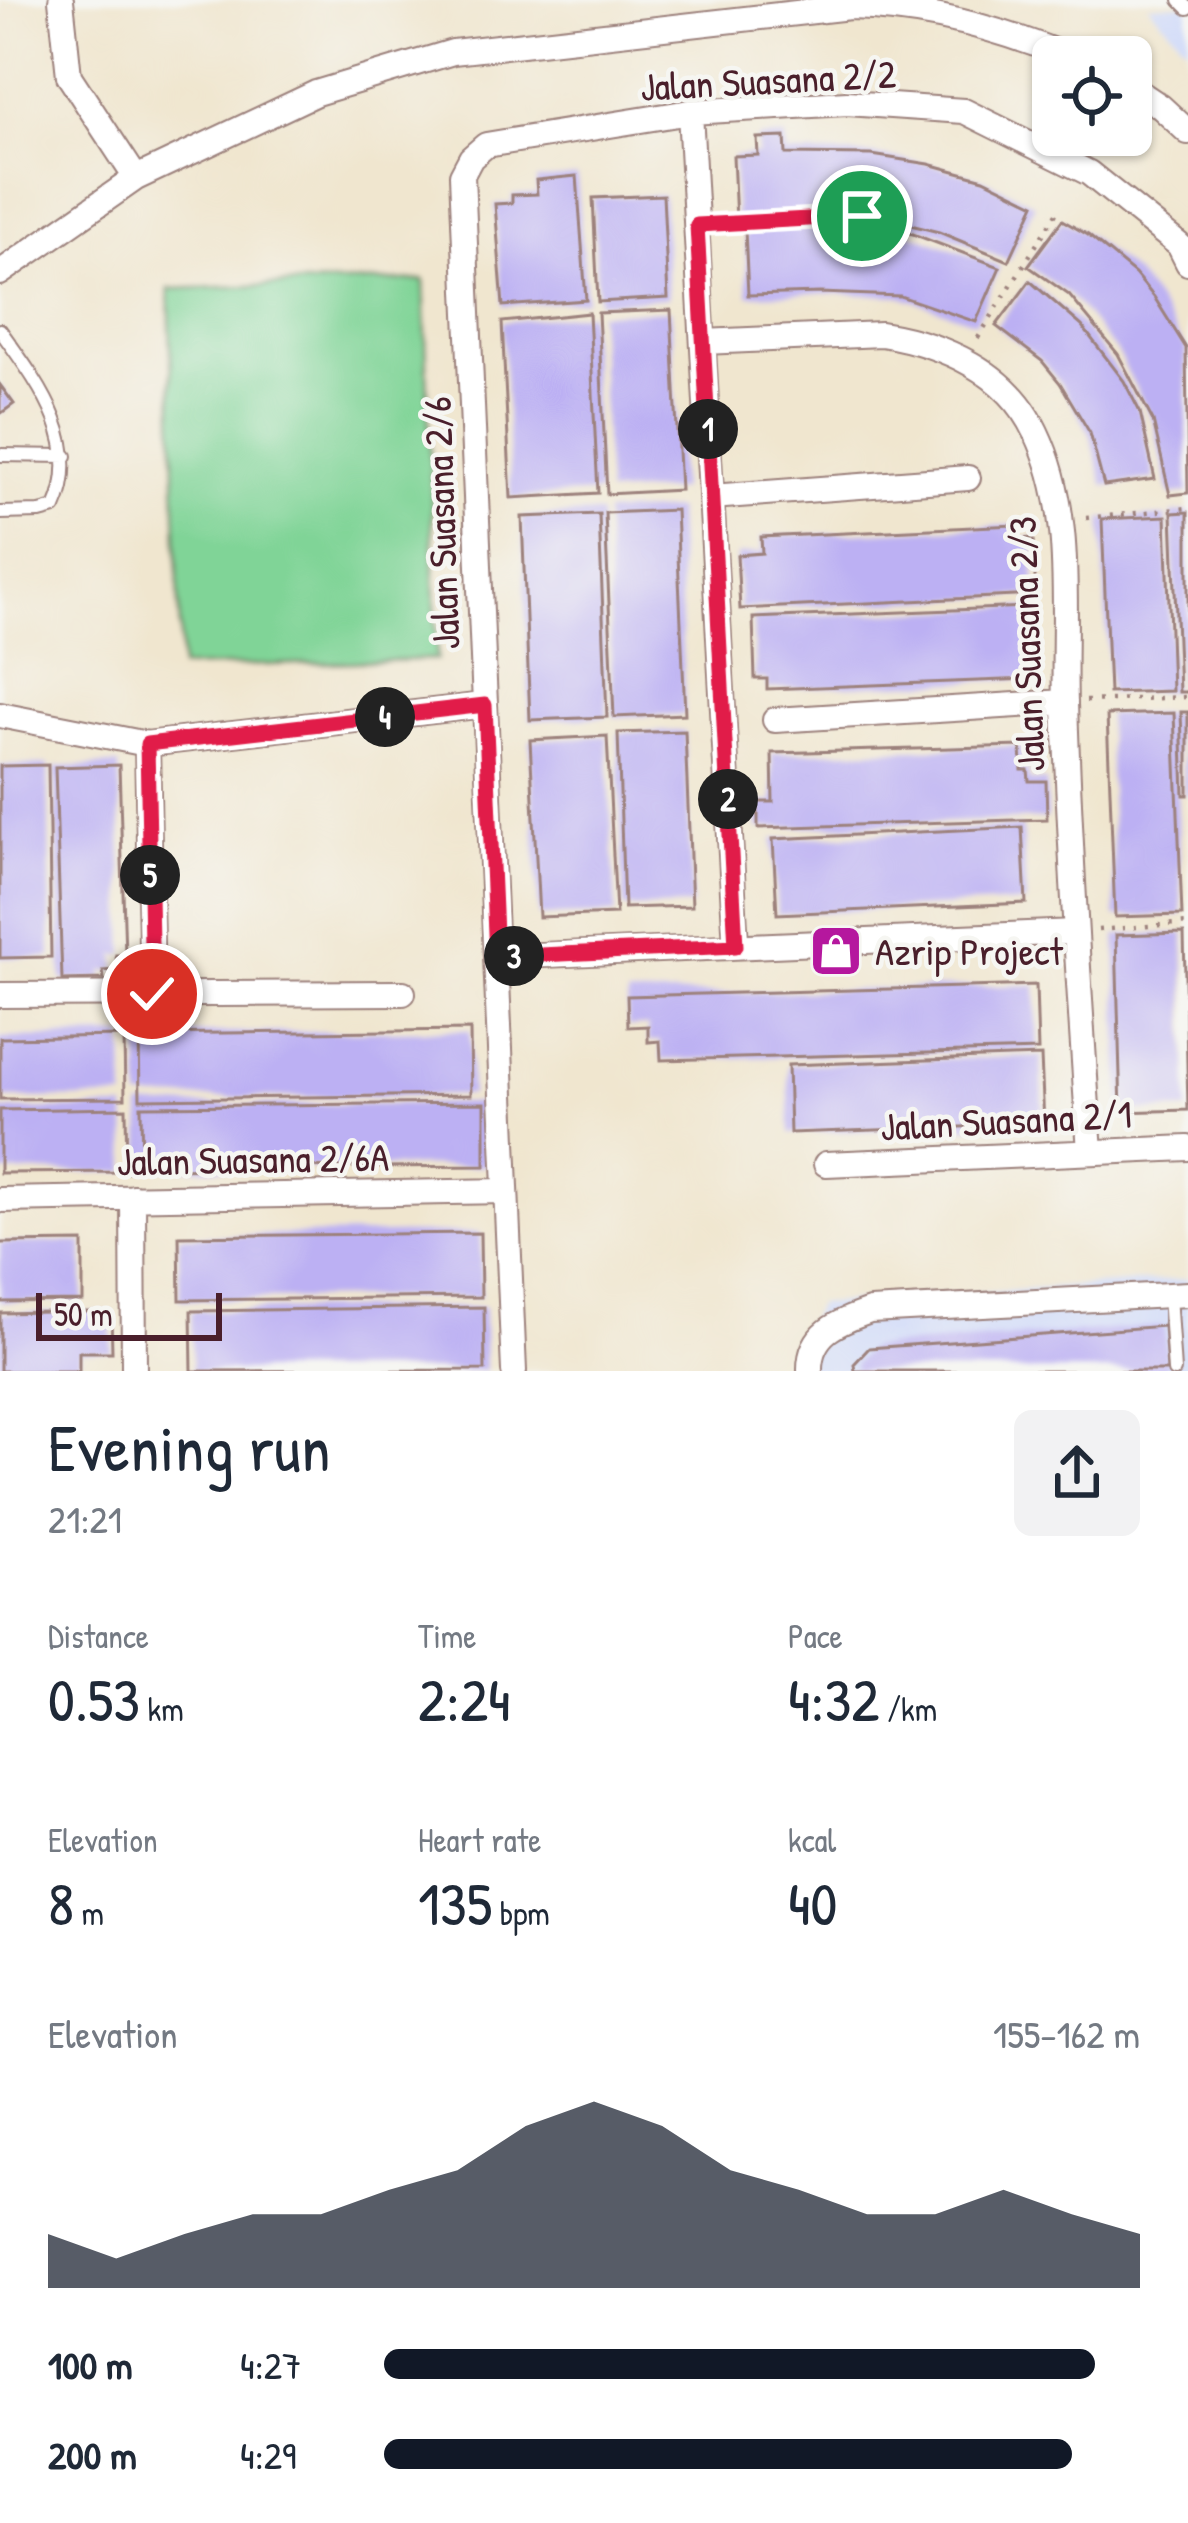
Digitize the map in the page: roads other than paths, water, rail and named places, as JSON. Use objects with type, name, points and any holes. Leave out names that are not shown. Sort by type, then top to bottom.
[{"type":"street","points":[[61,0],[69,76],[136,178]]},
{"type":"street","points":[[0,273],[136,178],[316,93],[453,52],[849,4],[954,18],[1032,42]]},
{"type":"street","points":[[1152,101],[1188,132]]},
{"type":"street","name":"Jalan Suasana 2/2","points":[[462,175],[486,145],[690,112],[847,103],[964,111],[1089,173],[1179,245],[1188,262]]},
{"type":"street","points":[[690,112],[736,946]]},
{"type":"street","name":"Jalan Suasana 2/6","points":[[462,175],[514,1371]]},
{"type":"street","name":"Jalan Suasana 2/3","points":[[703,342],[880,334],[909,338],[965,358],[1013,398],[1035,428],[1061,520],[1064,702],[1090,1152]]},
{"type":"street","points":[[711,497],[968,478]]},
{"type":"street","points":[[775,720],[1064,702]]},
{"type":"street","points":[[0,715],[147,744],[485,705]]},
{"type":"street","points":[[147,744],[152,994]]},
{"type":"street","points":[[496,957],[1075,932]]},
{"type":"street","points":[[0,995],[403,993]]},
{"type":"street","name":"Jalan Suasana 2/1","points":[[826,1164],[1188,1148]]},
{"type":"street","name":"Jalan Suasana 2/6A","points":[[0,1200],[506,1191]]},
{"type":"street","points":[[133,1197],[134,1371]]},
{"type":"street","points":[[810,1371],[809,1356],[827,1326],[870,1311],[1179,1295]]},
{"type":"lane","points":[[1180,0],[1188,8]]},
{"type":"lane","points":[[0,330],[56,417],[66,456],[63,490],[55,508],[0,514]]},
{"type":"lane","points":[[0,455],[66,456]]},
{"type":"lane","points":[[1174,1371],[1179,1295]]},
{"type":"place","name":"Azrip Project","points":[[836,951]]}]
